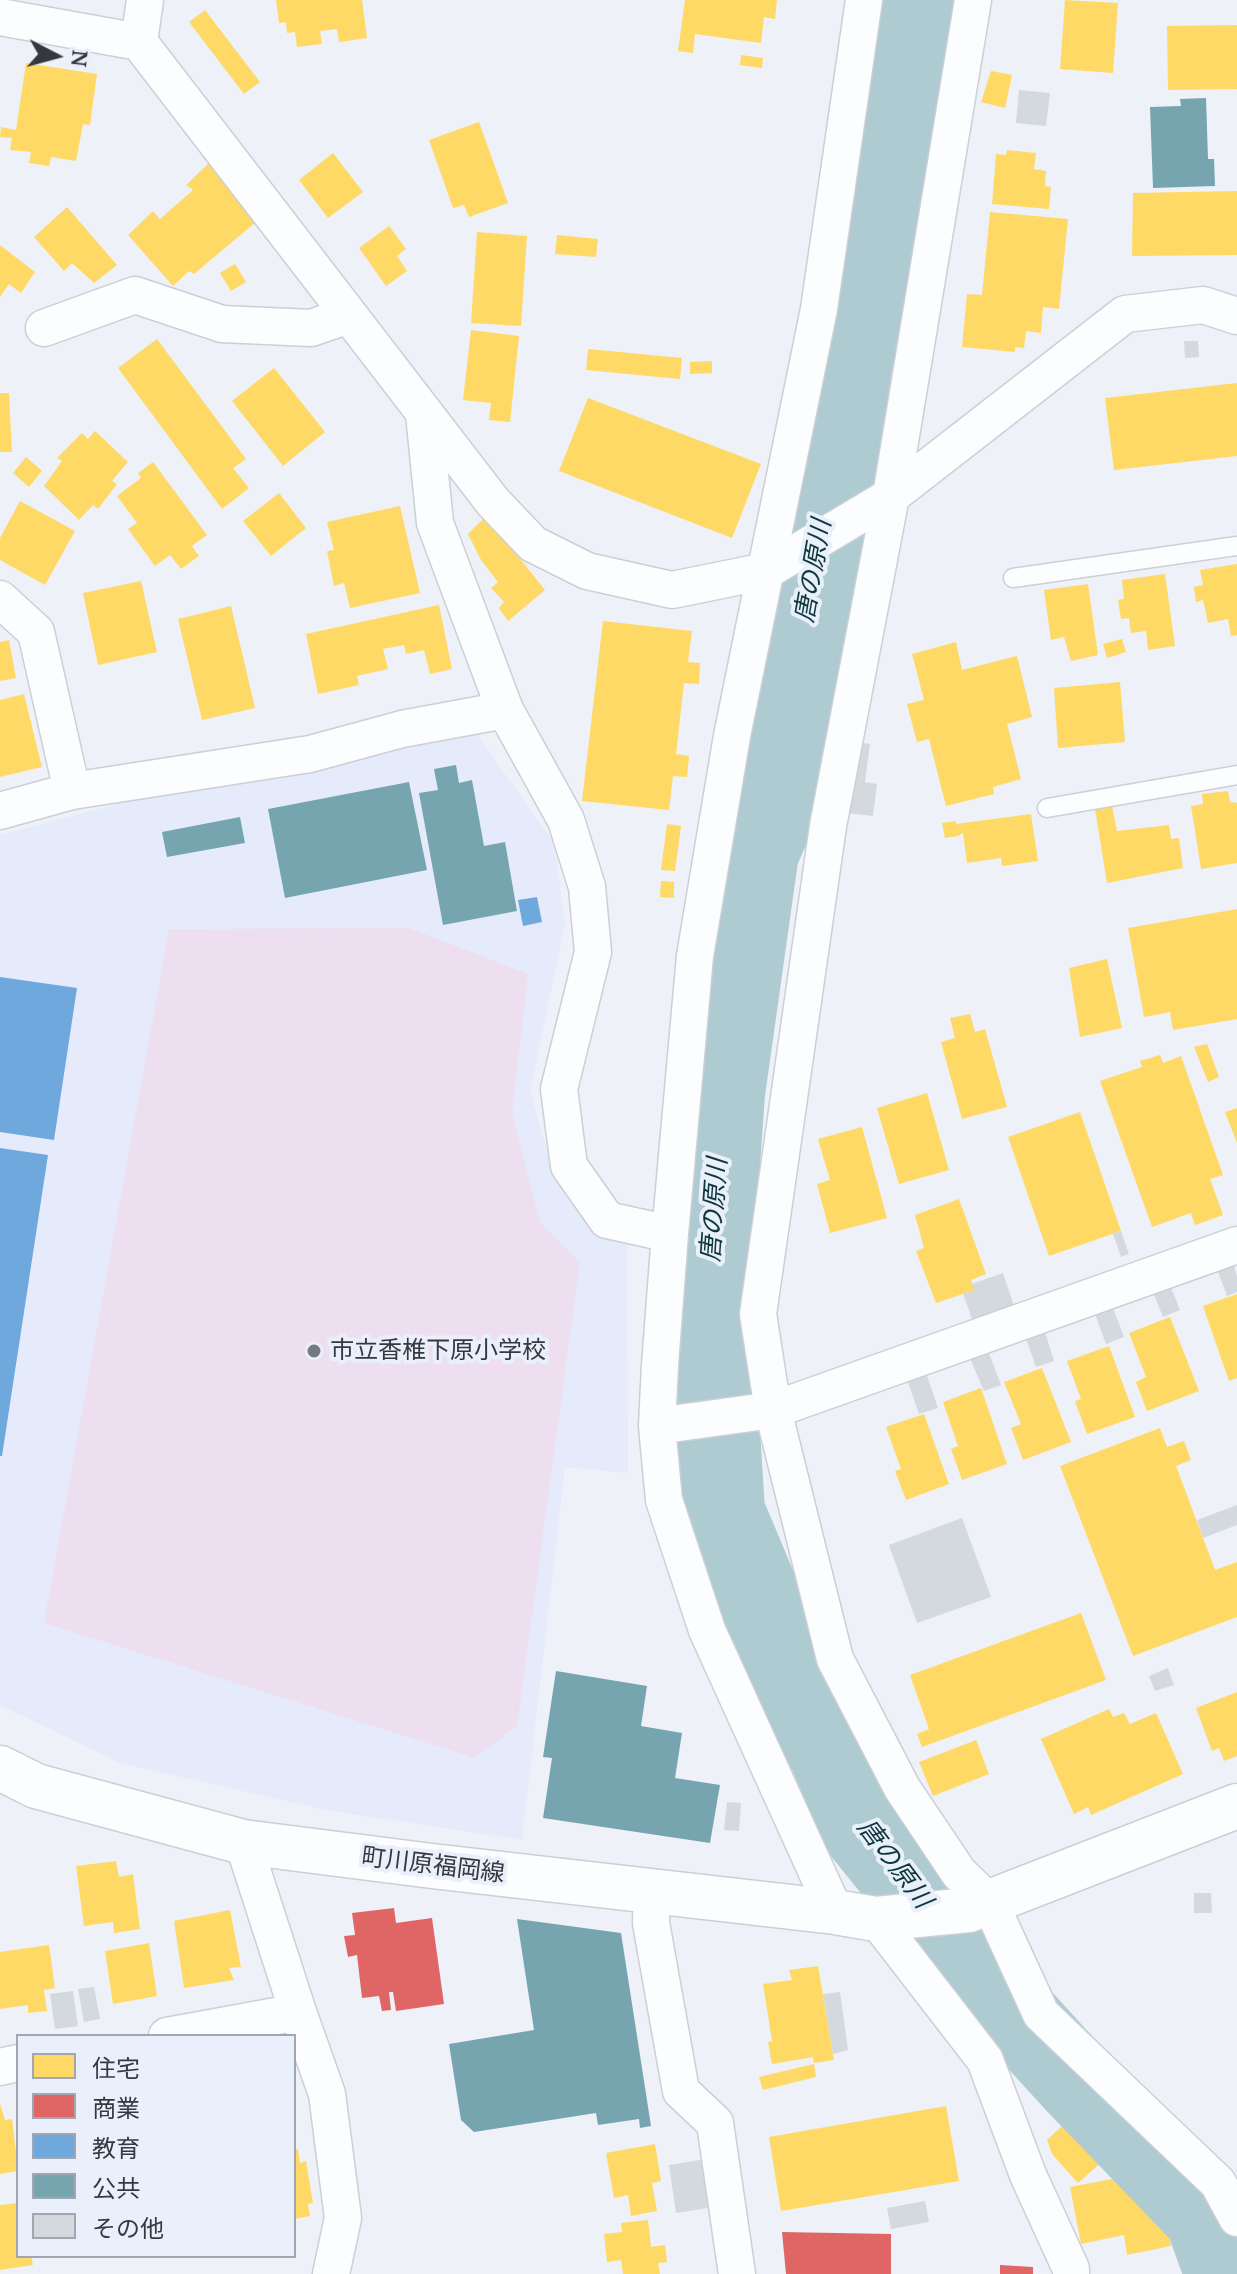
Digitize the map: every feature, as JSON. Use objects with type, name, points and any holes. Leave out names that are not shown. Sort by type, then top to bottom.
[{"type":"main road","name":"町川原福岡線","points":[[0,1768],[36,1786],[243,1842],[856,1915],[980,1907],[1237,1806]]},
{"type":"street","points":[[139,42],[145,0]]},
{"type":"street","points":[[864,0],[819,309],[732,736],[695,956],[670,1234],[657,1426],[664,1500],[707,1630],[856,1915],[985,2060],[1028,2175],[1071,2274]]},
{"type":"street","points":[[973,0],[891,496],[828,826],[758,1314],[773,1410],[835,1659],[902,1788],[980,1907],[1041,2014],[1218,2183],[1237,2218]]},
{"type":"street","points":[[0,17],[139,42],[493,502],[533,544],[587,571],[672,590],[766,571],[891,496],[1125,314],[1203,305],[1237,316]]},
{"type":"street","points":[[44,328],[135,295],[222,324],[311,328],[349,315]]},
{"type":"street","points":[[424,414],[435,523],[505,710],[566,820],[587,887],[593,952],[559,1089],[569,1166],[607,1220],[670,1234]]},
{"type":"street","points":[[0,599],[36,632],[72,791]]},
{"type":"street","points":[[0,811],[72,791],[310,754],[402,729],[505,710]]},
{"type":"street","points":[[657,1426],[773,1410],[1237,1245]]},
{"type":"street","points":[[243,1842],[327,2094],[343,2218],[324,2273]]},
{"type":"street","points":[[652,1892],[651,1923],[681,2091],[715,2123],[737,2274]]},
{"type":"street","points":[[178,2034],[298,2012]]},
{"type":"lane","points":[[1013,578],[1237,546]]},
{"type":"lane","points":[[1047,808],[1237,775]]},
{"type":"shaded area","name":"市立香椎下原小学校","points":[[462,713],[554,843],[565,924],[530,1091],[555,1178],[627,1236],[628,1473],[565,1467],[522,1840],[326,1810],[120,1763],[0,1705],[0,835]]},
{"type":"shaded area","points":[[409,928],[528,974],[512,1113],[540,1222],[580,1262],[517,1726],[475,1758],[44,1623],[169,929]]},
{"type":"building: 住宅","points":[[276,0],[362,0],[367,38],[339,42],[337,29],[320,31],[322,44],[297,47],[295,32],[287,33],[286,22],[279,23]]},
{"type":"building: 住宅","points":[[685,0],[777,0],[775,19],[764,17],[761,43],[695,34],[693,53],[678,51]]},
{"type":"building: 住宅","points":[[1065,0],[1118,3],[1113,73],[1060,69]]},
{"type":"building: 住宅","points":[[205,10],[260,82],[244,94],[189,22]]},
{"type":"building: 住宅","points":[[1237,25],[1237,89],[1168,90],[1167,26]]},
{"type":"building: 住宅","points":[[741,55],[763,58],[762,68],[740,65]]},
{"type":"building: 住宅","points":[[26,63],[97,74],[90,125],[83,124],[76,161],[51,157],[49,166],[29,163],[31,152],[10,150],[12,138],[0,137],[1,127],[16,130]]},
{"type":"building: 住宅","points":[[991,71],[1012,75],[1005,108],[981,102]]},
{"type":"building: 住宅","points":[[479,122],[508,203],[469,217],[464,205],[453,208],[429,140]]},
{"type":"building: 住宅","points":[[1007,150],[1036,153],[1034,169],[1046,171],[1045,186],[1051,187],[1049,209],[992,204],[996,154],[1006,155]]},
{"type":"building: 住宅","points":[[333,153],[363,192],[328,218],[299,180]]},
{"type":"building: 住宅","points":[[212,160],[256,222],[194,274],[189,271],[173,286],[128,235],[153,211],[160,219],[193,190],[186,185]]},
{"type":"building: 住宅","points":[[1237,191],[1237,255],[1132,256],[1133,193]]},
{"type":"building: 住宅","points":[[67,207],[117,265],[94,283],[72,263],[64,271],[34,237]]},
{"type":"building: 住宅","points":[[990,212],[1068,219],[1059,309],[1043,307],[1041,333],[1026,331],[1024,348],[1015,347],[1015,352],[962,347],[967,294],[982,295]]},
{"type":"building: 住宅","points":[[389,226],[406,249],[397,256],[407,271],[386,286],[359,248]]},
{"type":"building: 住宅","points":[[477,232],[527,236],[521,326],[471,323]]},
{"type":"building: 住宅","points":[[557,235],[598,239],[596,257],[555,254]]},
{"type":"building: 住宅","points":[[0,245],[35,272],[21,293],[9,284],[0,297]]},
{"type":"building: 住宅","points":[[235,264],[246,282],[231,291],[220,273]]},
{"type":"building: 住宅","points":[[471,330],[519,336],[510,422],[489,420],[491,403],[463,400]]},
{"type":"building: 住宅","points":[[157,339],[246,459],[233,468],[249,488],[222,509],[118,368]]},
{"type":"building: 住宅","points":[[588,349],[682,358],[680,379],[586,370]]},
{"type":"building: 住宅","points":[[712,361],[712,373],[690,374],[690,362]]},
{"type":"building: 住宅","points":[[274,368],[325,432],[283,466],[232,401]]},
{"type":"building: 住宅","points":[[1237,383],[1237,456],[1114,470],[1105,398]]},
{"type":"building: 住宅","points":[[0,393],[9,393],[12,452],[0,452]]},
{"type":"building: 住宅","points":[[588,398],[761,464],[732,538],[559,471]]},
{"type":"building: 住宅","points":[[95,431],[128,462],[112,481],[117,484],[98,509],[93,505],[79,520],[44,486],[62,461],[57,458],[82,433],[88,439]]},
{"type":"building: 住宅","points":[[26,457],[42,471],[29,487],[13,473]]},
{"type":"building: 住宅","points":[[153,462],[207,535],[192,546],[199,556],[181,569],[170,555],[155,566],[128,529],[137,523],[117,496],[141,478],[138,473]]},
{"type":"building: 住宅","points":[[279,493],[306,528],[271,556],[243,521]]},
{"type":"building: 住宅","points":[[20,501],[75,531],[45,585],[0,560],[0,538]]},
{"type":"building: 住宅","points":[[400,506],[420,593],[350,608],[344,583],[334,586],[327,551],[334,550],[327,522]]},
{"type":"building: 住宅","points":[[486,516],[545,590],[508,621],[499,608],[504,602],[491,588],[498,582],[481,560],[468,534]]},
{"type":"building: 住宅","points":[[1237,564],[1237,635],[1231,636],[1228,619],[1208,623],[1203,600],[1196,602],[1194,587],[1203,585],[1200,570]]},
{"type":"building: 住宅","points":[[1165,574],[1175,646],[1148,650],[1146,631],[1131,633],[1129,618],[1121,619],[1118,600],[1124,599],[1122,580]]},
{"type":"building: 住宅","points":[[141,581],[157,652],[98,665],[83,593]]},
{"type":"building: 住宅","points":[[1088,584],[1098,655],[1071,661],[1064,637],[1051,640],[1044,590]]},
{"type":"building: 住宅","points":[[439,605],[452,669],[430,674],[424,650],[406,654],[404,645],[383,649],[388,669],[357,676],[359,685],[318,694],[306,634]]},
{"type":"building: 住宅","points":[[231,606],[255,708],[202,720],[178,619]]},
{"type":"building: 住宅","points":[[603,621],[692,631],[688,662],[700,663],[699,684],[684,683],[676,754],[689,756],[687,777],[673,776],[669,810],[582,801]]},
{"type":"building: 住宅","points":[[1122,639],[1126,652],[1107,658],[1103,644]]},
{"type":"building: 住宅","points":[[9,640],[16,678],[0,681],[0,642]]},
{"type":"building: 住宅","points":[[956,642],[962,670],[1017,656],[1032,717],[1007,724],[1021,779],[993,787],[994,794],[946,806],[929,739],[917,742],[907,704],[924,700],[912,654]]},
{"type":"building: 住宅","points":[[1120,682],[1125,742],[1058,748],[1054,688]]},
{"type":"building: 住宅","points":[[24,694],[42,767],[0,777],[0,700]]},
{"type":"building: 住宅","points":[[1228,791],[1230,802],[1237,803],[1237,863],[1201,869],[1191,806],[1203,804],[1202,794]]},
{"type":"building: 住宅","points":[[1112,806],[1117,831],[1169,825],[1171,839],[1179,838],[1183,868],[1107,883],[1095,809]]},
{"type":"building: 住宅","points":[[1031,814],[1038,861],[1002,866],[1001,858],[967,863],[963,833],[945,838],[942,823],[956,821],[956,824]]},
{"type":"building: 住宅","points":[[667,824],[681,826],[675,871],[661,870]]},
{"type":"building: 住宅","points":[[661,881],[674,882],[674,898],[660,897]]},
{"type":"building: 住宅","points":[[1237,909],[1237,1019],[1173,1030],[1170,1012],[1144,1017],[1128,928]]},
{"type":"building: 住宅","points":[[1107,959],[1122,1028],[1080,1037],[1069,968]]},
{"type":"building: 住宅","points":[[970,1014],[975,1032],[985,1029],[1007,1107],[962,1119],[941,1042],[955,1038],[950,1018]]},
{"type":"building: 住宅","points":[[1207,1044],[1219,1077],[1208,1082],[1194,1047]]},
{"type":"building: 住宅","points":[[1160,1055],[1163,1063],[1181,1056],[1223,1175],[1210,1179],[1223,1215],[1195,1225],[1191,1213],[1152,1227],[1100,1081],[1142,1067],[1140,1061]]},
{"type":"building: 住宅","points":[[927,1093],[949,1170],[899,1184],[877,1108]]},
{"type":"building: 住宅","points":[[1237,1108],[1237,1143],[1225,1112]]},
{"type":"building: 住宅","points":[[1080,1112],[1121,1231],[1049,1256],[1008,1137]]},
{"type":"building: 住宅","points":[[862,1127],[887,1218],[830,1233],[817,1184],[830,1180],[818,1139]]},
{"type":"building: 住宅","points":[[959,1199],[986,1274],[971,1280],[975,1290],[936,1303],[916,1251],[924,1248],[915,1215]]},
{"type":"building: 住宅","points":[[1237,1294],[1237,1378],[1229,1381],[1203,1306]]},
{"type":"building: 住宅","points":[[1170,1317],[1199,1391],[1147,1411],[1136,1382],[1146,1377],[1129,1333]]},
{"type":"building: 住宅","points":[[1109,1346],[1135,1417],[1087,1434],[1075,1401],[1081,1399],[1067,1361]]},
{"type":"building: 住宅","points":[[1042,1368],[1071,1442],[1023,1460],[1011,1428],[1021,1424],[1004,1382]]},
{"type":"building: 住宅","points":[[981,1388],[1007,1464],[962,1480],[951,1449],[958,1446],[943,1402]]},
{"type":"building: 住宅","points":[[924,1414],[949,1484],[906,1500],[895,1471],[901,1469],[886,1427]]},
{"type":"building: 住宅","points":[[1160,1428],[1167,1447],[1184,1441],[1191,1460],[1176,1466],[1215,1570],[1237,1562],[1237,1617],[1133,1656],[1060,1466]]},
{"type":"building: 住宅","points":[[1081,1613],[1106,1680],[922,1747],[917,1734],[929,1729],[910,1675]]},
{"type":"building: 住宅","points":[[1237,1692],[1237,1756],[1224,1761],[1219,1748],[1212,1751],[1196,1708]]},
{"type":"building: 住宅","points":[[1109,1709],[1113,1717],[1124,1713],[1130,1724],[1156,1713],[1183,1774],[1091,1815],[1088,1807],[1074,1814],[1041,1739]]},
{"type":"building: 住宅","points":[[976,1740],[989,1774],[933,1796],[919,1762]]},
{"type":"building: 住宅","points":[[116,1861],[119,1877],[133,1874],[140,1929],[114,1933],[113,1922],[84,1926],[76,1866]]},
{"type":"building: 住宅","points":[[230,1910],[241,1967],[229,1968],[234,1980],[184,1988],[174,1921]]},
{"type":"building: 住宅","points":[[149,1943],[157,1996],[113,2004],[105,1951]]},
{"type":"building: 住宅","points":[[49,1945],[55,1988],[44,1990],[47,2011],[28,2013],[28,2005],[0,2009],[0,1952]]},
{"type":"building: 住宅","points":[[818,1966],[834,2060],[814,2063],[813,2057],[772,2064],[768,2042],[772,2041],[763,1984],[792,1980],[789,1970]]},
{"type":"building: 住宅","points":[[814,2064],[816,2077],[763,2090],[759,2077]]},
{"type":"building: 住宅","points":[[0,2104],[5,2120],[12,2119],[16,2171],[0,2174]]},
{"type":"building: 住宅","points":[[946,2106],[959,2181],[781,2211],[769,2137]]},
{"type":"building: 住宅","points":[[1074,2115],[1110,2155],[1078,2183],[1052,2154],[1047,2140]]},
{"type":"building: 住宅","points":[[655,2144],[661,2181],[652,2183],[657,2211],[631,2216],[628,2195],[614,2198],[606,2153]]},
{"type":"building: 住宅","points":[[296,2149],[300,2163],[306,2161],[313,2203],[308,2204],[310,2216],[296,2219]]},
{"type":"building: 住宅","points":[[1138,2174],[1143,2196],[1151,2195],[1158,2228],[1167,2225],[1171,2246],[1127,2255],[1124,2235],[1081,2244],[1070,2187]]},
{"type":"building: 住宅","points":[[16,2203],[16,2258],[31,2258],[33,2265],[0,2270],[0,2205]]},
{"type":"building: 住宅","points":[[648,2220],[651,2247],[665,2245],[667,2262],[658,2263],[660,2274],[623,2274],[621,2260],[607,2262],[604,2234],[622,2232],[621,2223]]},
{"type":"building: 商業","points":[[394,1908],[396,1923],[432,1918],[444,2004],[396,2011],[393,1992],[389,1992],[391,2010],[382,2011],[379,1996],[362,1998],[357,1955],[348,1957],[344,1936],[355,1935],[352,1913]]},
{"type":"building: 商業","points":[[782,2232],[891,2234],[891,2274],[786,2274]]},
{"type":"building: 商業","points":[[1000,2265],[1033,2267],[1033,2274],[1000,2274]]},
{"type":"building: 教育","points":[[537,897],[542,922],[523,926],[518,900]]},
{"type":"building: 教育","points":[[0,977],[77,988],[54,1140],[0,1132]]},
{"type":"building: 教育","points":[[0,1148],[48,1155],[2,1456],[0,1456]]},
{"type":"building: 公共","points":[[1206,98],[1208,159],[1214,159],[1215,186],[1153,188],[1150,107],[1181,106],[1180,99]]},
{"type":"building: 公共","points":[[456,765],[459,783],[472,780],[484,846],[505,842],[517,911],[443,925],[419,793],[438,790],[434,769]]},
{"type":"building: 公共","points":[[409,782],[427,870],[285,898],[268,809]]},
{"type":"building: 公共","points":[[240,817],[245,843],[167,857],[162,832]]},
{"type":"building: 公共","points":[[556,1671],[647,1686],[641,1726],[682,1733],[675,1778],[720,1785],[710,1843],[543,1818],[552,1758],[543,1757]]},
{"type":"building: 公共","points":[[517,1919],[621,1933],[651,2126],[640,2128],[639,2119],[598,2125],[596,2113],[474,2132],[461,2120],[449,2044],[534,2030]]},
{"type":"building: その他","points":[[1019,90],[1050,93],[1046,126],[1016,123]]},
{"type":"building: その他","points":[[1184,341],[1198,341],[1199,357],[1185,358]]},
{"type":"building: その他","points":[[856,742],[870,744],[865,782],[877,784],[873,816],[847,813]]},
{"type":"building: その他","points":[[1121,1231],[1129,1254],[1121,1257],[1113,1234]]},
{"type":"building: その他","points":[[1231,1258],[1237,1276],[1237,1292],[1227,1296],[1215,1264]]},
{"type":"building: その他","points":[[1003,1273],[1016,1312],[975,1327],[963,1294],[975,1290],[972,1284]]},
{"type":"building: その他","points":[[1168,1280],[1180,1310],[1163,1317],[1151,1287]]},
{"type":"building: その他","points":[[1112,1305],[1124,1337],[1106,1344],[1094,1311]]},
{"type":"building: その他","points":[[1044,1329],[1054,1361],[1036,1367],[1025,1336]]},
{"type":"building: その他","points":[[987,1348],[1001,1385],[984,1391],[969,1356]]},
{"type":"building: その他","points":[[926,1373],[938,1408],[919,1414],[907,1379]]},
{"type":"building: その他","points":[[1237,1505],[1237,1525],[1203,1538],[1197,1520]]},
{"type":"building: その他","points":[[962,1518],[991,1597],[917,1623],[889,1545]]},
{"type":"building: その他","points":[[1168,1668],[1174,1685],[1155,1691],[1149,1676]]},
{"type":"building: その他","points":[[727,1802],[741,1803],[739,1831],[724,1830]]},
{"type":"building: その他","points":[[1194,1893],[1211,1893],[1212,1913],[1194,1913]]},
{"type":"building: その他","points":[[94,1987],[100,2019],[84,2022],[78,1989]]},
{"type":"building: その他","points":[[73,1991],[78,2026],[55,2029],[50,1994]]},
{"type":"building: その他","points":[[840,1992],[848,2050],[833,2054],[823,1994]]},
{"type":"building: その他","points":[[706,2159],[714,2207],[676,2213],[669,2165]]},
{"type":"building: その他","points":[[925,2201],[929,2222],[891,2229],[887,2208]]},
{"type":"waterway","name":"唐の原川","points":[[916,0],[869,293],[851,360],[842,425],[768,827],[757,852],[723,1093],[705,1350],[718,1431],[723,1512],[792,1676],[831,1754],[863,1829],[987,1983],[1206,2216],[1227,2274]]},
{"type":"place","name":"市立香椎下原小学校","points":[[314,1351]]}]
